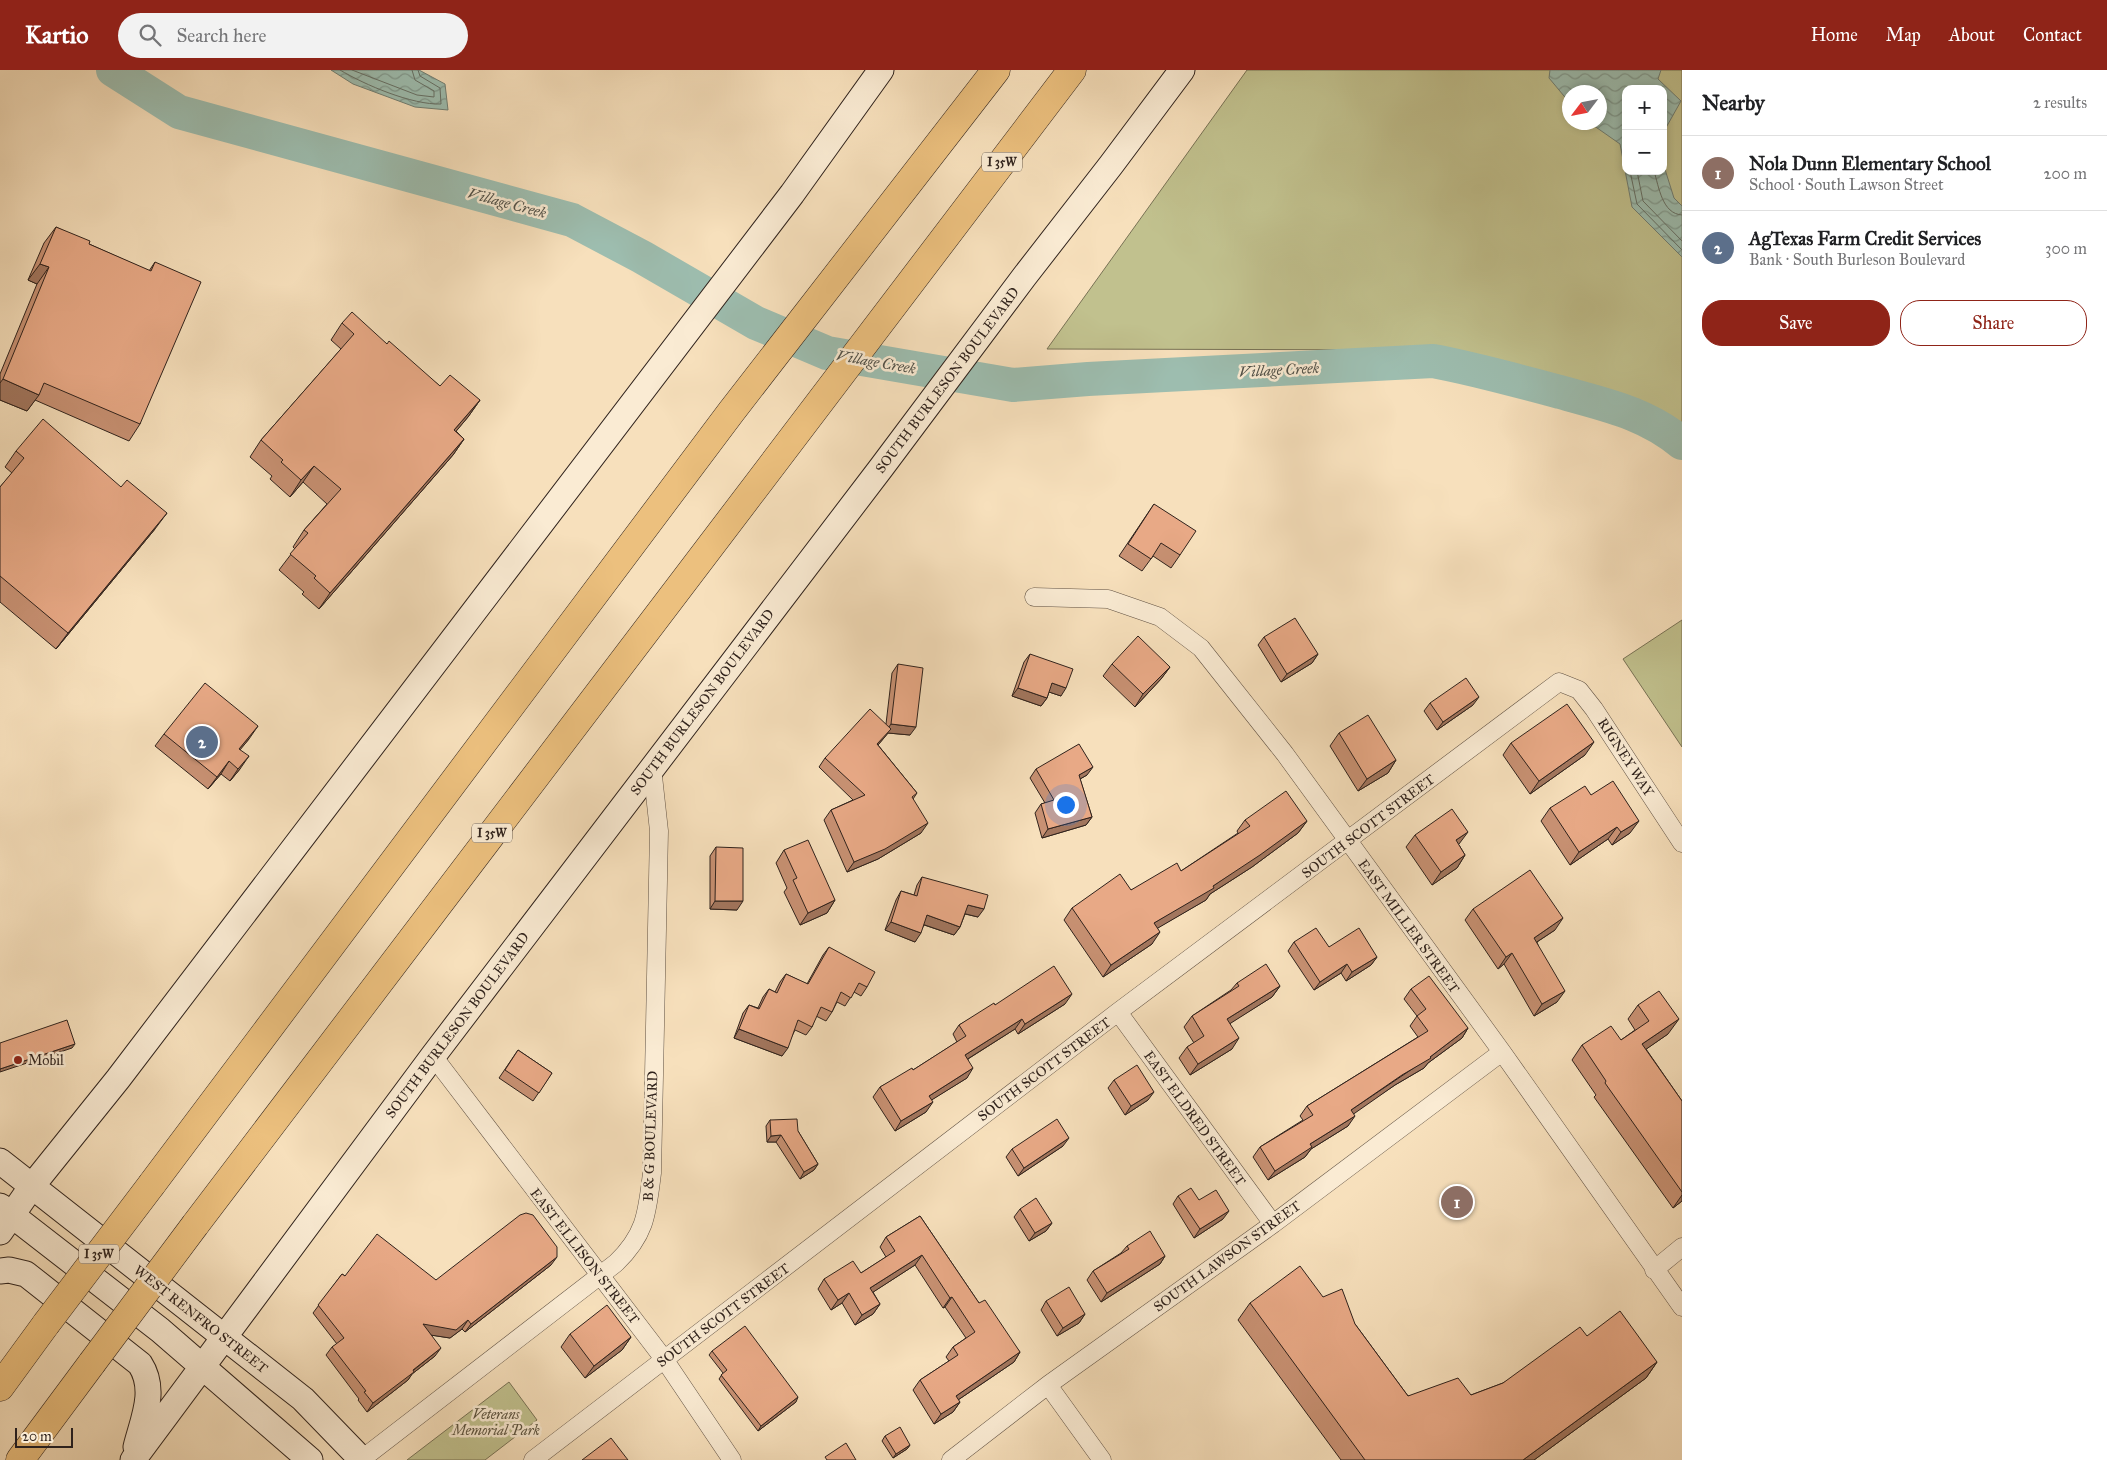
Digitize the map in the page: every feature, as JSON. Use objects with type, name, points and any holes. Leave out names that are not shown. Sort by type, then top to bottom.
[{"type":"highway","name":"I 35W","points":[[0,1387],[731,412],[996,70]]},
{"type":"highway","name":"I 35W","points":[[20,1460],[195,1224],[1072,70]]},
{"type":"highway","points":[[0,1374],[46,1324]]},
{"type":"main road","points":[[310,1460],[160,1330],[60,1251],[4,1218],[124,1071],[792,194],[881,70]]},
{"type":"main road","name":"SOUTH BURLESON BOULEVARD","points":[[133,1460],[433,1056],[881,468],[1024,277],[1112,165],[1182,70]]},
{"type":"main road","name":"WEST RENFRO STREET","points":[[0,1161],[303,1399],[362,1460]]},
{"type":"main road","points":[[0,1271],[9,1270],[26,1274],[140,1364],[145,1372],[149,1395],[133,1460]]},
{"type":"street","name":"EAST MILLER STREET","points":[[1034,597],[1108,598],[1160,616],[1201,648],[1285,754],[1502,1052],[1654,1270],[1682,1306]]},
{"type":"street","name":"SOUTH SCOTT STREET","points":[[534,1460],[1118,1012],[1348,842],[1559,682]]},
{"type":"street","name":"RIGNEY WAY","points":[[1559,682],[1579,690],[1594,709],[1682,843]]},
{"type":"street","name":"B & G BOULEVARD","points":[[362,1460],[600,1276],[627,1253],[640,1234],[646,1216],[652,1173],[659,830],[652,768]]},
{"type":"street","name":"EAST ELDRED STREET","points":[[1118,1012],[1273,1224]]},
{"type":"street","name":"SOUTH LAWSON STREET","points":[[951,1460],[1048,1384],[1273,1224],[1502,1052]]},
{"type":"street","name":"EAST ELLISON STREET","points":[[433,1056],[664,1360],[732,1460]]},
{"type":"street","points":[[1654,1270],[1682,1247]]},
{"type":"street","points":[[1048,1384],[1102,1460]]},
{"type":"green space","points":[[1247,70],[1682,70],[1682,434],[1645,408],[1442,350],[1047,349]]},
{"type":"green space","points":[[1682,620],[1682,747],[1623,659]]},
{"type":"green space","name":"Veterans Memorial Park","points":[[509,1382],[537,1420],[485,1460],[407,1460]]},
{"type":"water","points":[[331,70],[419,70],[445,84],[448,110],[415,107],[353,84]]},
{"type":"water","points":[[1550,70],[1661,70],[1658,79],[1664,85],[1622,85],[1622,154],[1620,144],[1600,130],[1607,130],[1607,85],[1562,85],[1562,94],[1549,78]]},
{"type":"water","points":[[1667,88],[1681,101],[1667,126]]},
{"type":"water","points":[[1626,175],[1667,175],[1674,198],[1682,206],[1682,257],[1632,207]]},
{"type":"building","points":[[56,227],[90,241],[89,244],[151,271],[155,262],[201,282],[140,424],[44,383],[39,395],[3,379],[49,267],[40,264]]},
{"type":"building","points":[[352,312],[387,344],[389,341],[440,386],[450,375],[480,400],[454,430],[464,439],[330,593],[314,578],[316,576],[290,554],[308,533],[304,530],[341,489],[314,466],[301,480],[261,440],[354,334],[342,323]]},
{"type":"building","points":[[43,419],[121,487],[127,480],[167,513],[68,633],[0,576],[0,487],[24,458],[16,451]]},
{"type":"building","points":[[1154,504],[1196,531],[1180,555],[1161,543],[1151,559],[1128,544]]},
{"type":"building","points":[[1295,618],[1318,654],[1287,674],[1264,637]]},
{"type":"building","points":[[1138,636],[1170,667],[1143,694],[1112,664]]},
{"type":"building","points":[[1030,654],[1073,669],[1066,688],[1052,683],[1047,698],[1018,688]]},
{"type":"building","points":[[898,664],[923,668],[916,727],[891,724]]},
{"type":"building","points":[[1466,678],[1479,697],[1443,722],[1430,703]]},
{"type":"building","points":[[205,683],[258,726],[239,749],[249,756],[238,769],[229,761],[217,777],[164,734]]},
{"type":"building","points":[[1567,704],[1594,742],[1539,781],[1511,743]]},
{"type":"building","points":[[870,709],[891,729],[877,744],[917,793],[912,797],[928,823],[885,849],[854,862],[831,810],[865,795],[825,758]]},
{"type":"building","points":[[1368,715],[1396,760],[1367,779],[1339,733]]},
{"type":"building","points":[[1079,744],[1093,767],[1079,775],[1092,817],[1048,829],[1041,804],[1054,800],[1036,769]]},
{"type":"building","points":[[1613,781],[1639,821],[1621,832],[1617,827],[1579,852],[1550,808],[1585,786],[1591,795]]},
{"type":"building","points":[[1286,791],[1307,821],[1213,886],[1214,888],[1154,923],[1160,932],[1111,965],[1072,908],[1120,874],[1131,890],[1177,863],[1181,871],[1250,826],[1245,820]]},
{"type":"building","points":[[1452,809],[1468,832],[1456,840],[1465,855],[1441,872],[1415,835]]},
{"type":"building","points":[[808,840],[835,900],[808,913],[793,880],[797,878],[784,850]]},
{"type":"building","points":[[716,847],[743,848],[743,901],[715,901]]},
{"type":"building","points":[[1530,870],[1563,918],[1534,938],[1565,991],[1542,1004],[1512,953],[1506,957],[1473,909]]},
{"type":"building","points":[[922,877],[988,895],[984,909],[968,905],[960,927],[927,915],[921,933],[891,922],[901,891],[917,896]]},
{"type":"building","points":[[1316,928],[1329,947],[1359,928],[1377,957],[1352,972],[1347,964],[1320,982],[1294,942]]},
{"type":"building","points":[[829,947],[875,972],[867,987],[859,983],[851,998],[841,992],[832,1012],[821,1007],[812,1027],[798,1020],[788,1048],[739,1029],[749,1005],[759,1009],[769,989],[777,993],[786,974],[808,984]]},
{"type":"building","points":[[1266,964],[1280,986],[1227,1019],[1239,1038],[1198,1064],[1187,1047],[1204,1036],[1192,1016],[1239,986],[1237,983]]},
{"type":"building","points":[[1054,966],[1072,994],[1025,1024],[1022,1019],[965,1055],[973,1068],[929,1096],[933,1102],[901,1121],[880,1087],[912,1068],[913,1070],[966,1036],[959,1025],[994,1003],[995,1005]]},
{"type":"building","points":[[1429,976],[1468,1028],[1431,1058],[1402,1075],[1351,1110],[1355,1116],[1310,1144],[1312,1147],[1275,1171],[1260,1147],[1313,1115],[1307,1106],[1428,1031],[1417,1016],[1426,1009],[1411,989]]},
{"type":"building","points":[[1659,991],[1679,1019],[1642,1044],[1682,1101],[1682,1192],[1605,1083],[1606,1081],[1582,1045],[1611,1026],[1621,1040],[1649,1021],[1638,1005]]},
{"type":"building","name":"Mobil","points":[[67,1020],[75,1044],[0,1069],[0,1043]]},
{"type":"building","points":[[518,1050],[552,1073],[539,1093],[505,1070]]},
{"type":"building","points":[[1137,1065],[1154,1092],[1131,1106],[1114,1080]]},
{"type":"building","points":[[797,1119],[798,1131],[818,1164],[804,1172],[781,1135],[771,1136],[770,1120]]},
{"type":"building","points":[[1057,1119],[1069,1138],[1024,1168],[1012,1149]]},
{"type":"building","points":[[1191,1188],[1199,1200],[1216,1190],[1229,1211],[1200,1229],[1178,1196]]},
{"type":"building","points":[[1036,1198],[1052,1223],[1035,1233],[1020,1209]]},
{"type":"building","points":[[526,1213],[533,1215],[557,1247],[557,1257],[471,1324],[468,1320],[456,1330],[423,1324],[441,1348],[413,1370],[414,1372],[373,1403],[332,1347],[344,1338],[318,1305],[342,1274],[345,1276],[377,1234],[436,1280],[520,1215]]},
{"type":"building","points":[[920,1216],[979,1303],[985,1300],[1020,1352],[956,1396],[960,1402],[941,1414],[920,1380],[958,1355],[953,1347],[975,1332],[922,1255],[870,1288],[880,1304],[862,1315],[849,1293],[838,1300],[824,1279],[853,1261],[861,1273],[895,1251],[886,1237]]},
{"type":"building","points":[[1150,1231],[1165,1256],[1107,1293],[1093,1271],[1129,1249],[1127,1246]]},
{"type":"building","points":[[1300,1266],[1323,1297],[1342,1289],[1355,1324],[1408,1396],[1458,1378],[1471,1395],[1503,1383],[1580,1327],[1587,1336],[1620,1311],[1657,1362],[1523,1460],[1365,1460],[1250,1303]]},
{"type":"building","points":[[1069,1287],[1085,1314],[1063,1328],[1046,1301]]},
{"type":"building","points":[[607,1305],[631,1337],[594,1366],[570,1334]]},
{"type":"building","points":[[745,1326],[798,1397],[761,1426],[721,1375],[727,1370],[712,1351]]},
{"type":"building","points":[[900,1427],[910,1445],[896,1454],[885,1436]]},
{"type":"building","points":[[611,1438],[628,1460],[582,1460]]},
{"type":"building","points":[[846,1443],[856,1460],[827,1460],[825,1457]]},
{"type":"waterway","name":"Village Creek","points":[[113,70],[179,112],[572,220],[642,257],[756,323],[827,353],[1013,385],[1088,379],[1433,361],[1497,375],[1624,411],[1668,432],[1682,443]]},
{"type":"place","name":"AgTexas Farm Credit Services","points":[[202,742]]},
{"type":"place","name":"Mobil","points":[[18,1060]]},
{"type":"place","name":"Nola Dunn Elementary School","points":[[1457,1202]]}]
